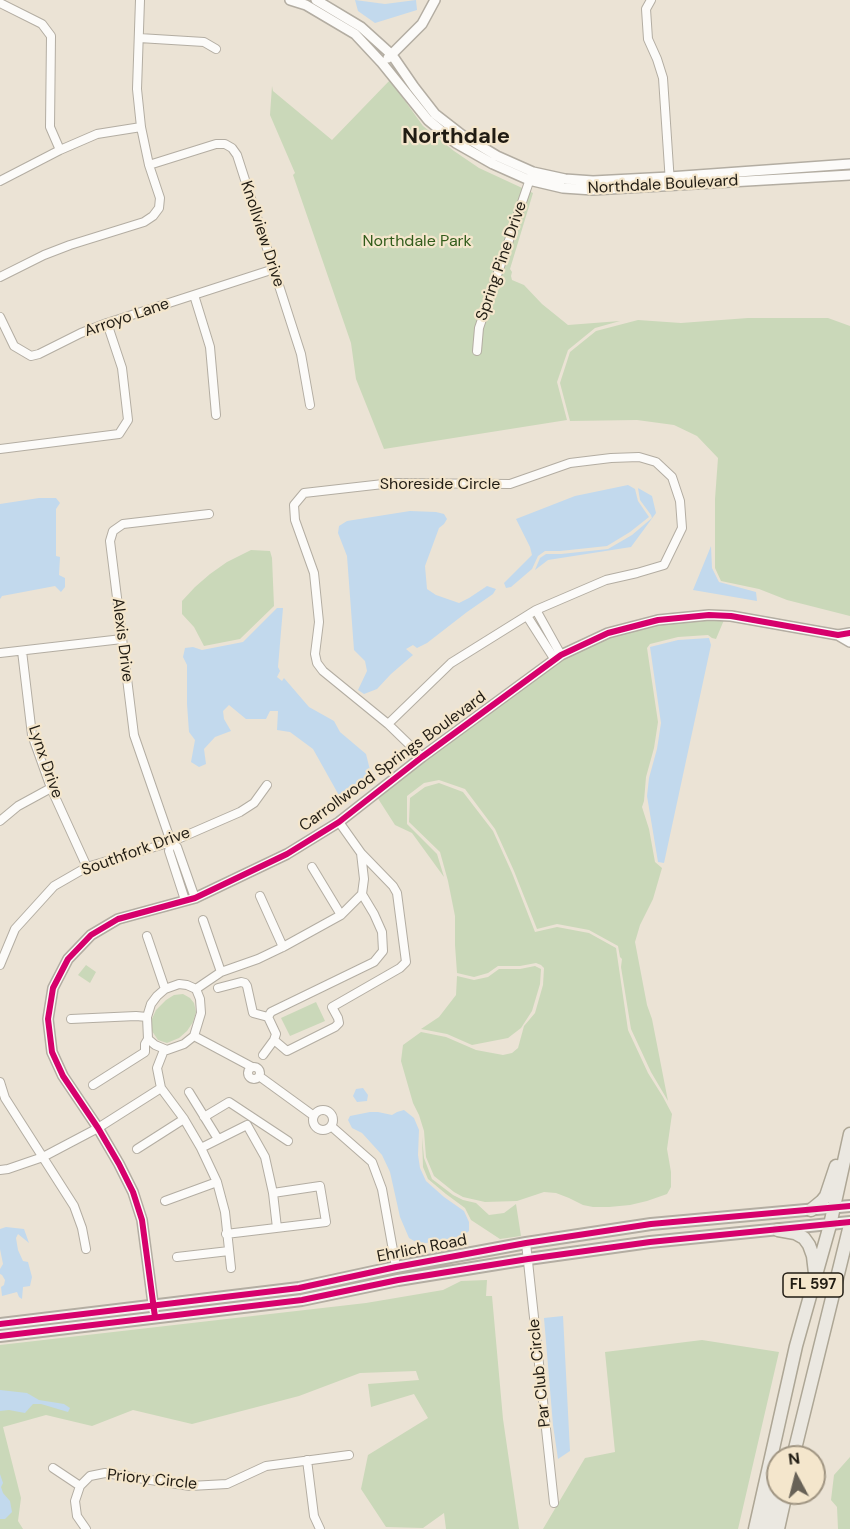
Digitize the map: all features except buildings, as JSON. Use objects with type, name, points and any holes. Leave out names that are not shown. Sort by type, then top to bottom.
[{"type":"main road","points":[[811,1210],[822,1201],[829,1190],[845,1137],[850,1129]]},
{"type":"main road","name":"FL 597","points":[[755,1529],[796,1346],[830,1225],[850,1134]]},
{"type":"main road","name":"Ehrlich Road","points":[[0,1336],[299,1288],[526,1243],[651,1224],[850,1206]]},
{"type":"main road","name":"Ehrlich Road","points":[[0,1323],[303,1300],[398,1280],[650,1242],[850,1224]]},
{"type":"main road","name":"FL 597","points":[[796,1445],[850,1224]]},
{"type":"main road","points":[[778,1230],[795,1233],[804,1238],[813,1256],[816,1278]]},
{"type":"main road","points":[[775,1439],[779,1445]]},
{"type":"main road","points":[[766,1529],[772,1505]]},
{"type":"main road","points":[[778,1529],[783,1505]]},
{"type":"street","points":[[0,277],[70,245],[144,222],[159,208],[160,198],[149,165],[141,127],[137,89],[140,0]]},
{"type":"street","name":"Northdale Boulevard","points":[[290,0],[307,3],[355,34],[382,63],[428,120],[456,142],[493,164],[531,176],[593,181],[670,182],[849,175]]},
{"type":"street","name":"Northdale Boulevard","points":[[316,0],[361,27],[392,55],[435,114],[462,135],[531,176]]},
{"type":"street","points":[[382,63],[422,24],[435,0]]},
{"type":"street","points":[[651,0],[645,9],[648,39],[663,78],[670,182]]},
{"type":"street","points":[[0,3],[42,24],[51,36],[50,127],[60,150]]},
{"type":"street","points":[[139,38],[204,42],[216,49]]},
{"type":"street","points":[[0,181],[97,134],[141,127]]},
{"type":"street","name":"Knollview Drive","points":[[149,165],[216,144],[225,144],[237,155],[301,354],[310,405]]},
{"type":"street","name":"Northdale Boulevard","points":[[670,182],[850,164]]},
{"type":"street","points":[[782,169],[782,179]]},
{"type":"street","name":"Spring Pine Drive","points":[[477,351],[479,328],[531,176]]},
{"type":"street","name":"Arroyo Lane","points":[[0,317],[14,346],[31,356],[107,323],[274,269]]},
{"type":"street","points":[[194,295],[210,347],[216,415]]},
{"type":"street","points":[[0,449],[118,434],[128,420],[122,368],[107,323]]},
{"type":"street","name":"Shoreside Circle","points":[[388,724],[451,663],[536,610],[606,580],[664,565],[682,528],[680,501],[672,477],[656,462],[639,457],[611,458],[570,463],[510,484],[392,483],[304,493],[294,505],[295,520],[314,573],[319,622],[315,654],[317,663],[323,671],[388,724],[422,758]]},
{"type":"street","name":"Alexis Drive","points":[[190,899],[177,847],[171,842],[134,735],[110,541],[113,531],[123,524],[209,514]]},
{"type":"street","points":[[536,610],[558,657]]},
{"type":"street","name":"Carrollwood Springs Boulevard","points":[[154,1312],[139,1208],[126,1177],[98,1128],[63,1076],[52,1052],[48,1019],[53,988],[68,959],[91,935],[118,920],[190,899],[287,854],[339,822],[558,657],[608,633],[658,620],[709,615],[731,616],[838,635],[850,633]]},
{"type":"street","points":[[527,616],[558,657]]},
{"type":"street","name":"Carrollwood Springs Boulevard","points":[[838,635],[850,642]]},
{"type":"street","points":[[0,653],[122,639]]},
{"type":"street","name":"Lynx Drive","points":[[22,651],[32,735],[51,788],[87,867]]},
{"type":"street","name":"Southfork Drive","points":[[0,965],[15,928],[54,886],[87,867],[171,842],[240,812],[254,803],[267,785]]},
{"type":"street","points":[[0,821],[18,806],[51,788]]},
{"type":"street","points":[[274,1040],[287,1051],[336,1027],[339,1023],[338,1018],[332,1007],[400,968],[406,962],[397,893],[360,852],[339,822]]},
{"type":"street","points":[[196,989],[220,972],[283,947],[341,915],[362,894],[364,879],[360,852]]},
{"type":"street","points":[[312,867],[341,915]]},
{"type":"street","points":[[218,988],[244,983],[247,986],[253,1013],[269,1015],[374,962],[383,951],[382,932],[362,894]]},
{"type":"street","points":[[260,896],[283,947]]},
{"type":"street","points":[[203,920],[220,972]]},
{"type":"street","points":[[147,936],[165,989]]},
{"type":"street","points":[[179,984],[196,989],[200,999],[201,1013],[194,1036],[184,1044],[172,1049],[164,1050],[155,1045],[146,1034],[147,1017],[157,996],[165,989],[179,984]]},
{"type":"street","points":[[263,1055],[276,1034],[269,1015]]},
{"type":"street","points":[[71,1019],[147,1017]]},
{"type":"street","points":[[194,1036],[232,1055],[240,1068],[250,1070],[248,1077],[256,1079],[259,1076],[314,1116]]},
{"type":"street","points":[[93,1085],[145,1052],[148,1039]]},
{"type":"street","points":[[164,1050],[157,1068],[161,1088],[184,1119],[217,1182],[225,1212],[231,1268]]},
{"type":"street","points":[[0,1082],[5,1098],[74,1206],[86,1249]]},
{"type":"street","points":[[0,1170],[43,1157],[98,1128],[161,1088]]},
{"type":"street","points":[[189,1092],[218,1139]]},
{"type":"street","points":[[204,1117],[229,1102],[288,1141]]},
{"type":"street","points":[[322,1111],[328,1112],[333,1120],[331,1126],[325,1130],[319,1130],[314,1125],[314,1116],[322,1111]]},
{"type":"street","points":[[137,1149],[184,1119]]},
{"type":"street","points":[[201,1148],[247,1125],[254,1119]]},
{"type":"street","points":[[247,1125],[265,1157],[273,1193],[277,1228]]},
{"type":"street","points":[[331,1126],[372,1162],[382,1189],[396,1267]]},
{"type":"street","points":[[165,1200],[217,1182]]},
{"type":"street","points":[[226,1234],[326,1222],[320,1186],[273,1193]]},
{"type":"street","name":"Par Club Circle","points":[[526,1243],[554,1503]]},
{"type":"street","points":[[177,1257],[229,1251]]},
{"type":"street","name":"Priory Circle","points":[[80,1486],[90,1476],[105,1473],[190,1486],[227,1484],[266,1466],[349,1455]]},
{"type":"street","points":[[306,1460],[314,1516],[320,1529]]},
{"type":"street","points":[[53,1468],[80,1486],[75,1501],[77,1516],[86,1529]]},
{"type":"green space","name":"Northdale Park","points":[[390,80],[423,126],[454,151],[479,168],[533,193],[510,269],[512,280],[524,285],[542,304],[568,325],[620,321],[595,328],[568,350],[557,382],[567,420],[384,449],[356,379],[351,343],[293,175],[295,173],[270,115],[272,86],[273,91],[332,140]]},
{"type":"green space","points":[[748,318],[828,318],[850,326],[850,616],[787,600],[759,589],[721,581],[715,568],[715,499],[718,458],[697,436],[674,425],[637,420],[570,421],[560,383],[570,352],[596,331],[638,320],[681,323]]},
{"type":"green space","points":[[251,550],[270,551],[274,606],[240,639],[204,646],[194,627],[182,614],[182,601],[210,574]]},
{"type":"green space","points":[[709,619],[724,620],[716,639],[708,635],[678,637],[650,644],[647,648],[658,722],[642,807],[655,862],[662,868],[653,899],[640,925],[635,942],[668,1101],[651,1072],[631,1029],[621,967],[622,959],[618,946],[589,930],[557,924],[537,929],[495,829],[465,789],[439,780],[424,783],[407,796],[407,824],[437,854],[444,877],[412,833],[395,825],[377,797],[563,658],[609,637],[658,624]]},
{"type":"green space","points":[[439,783],[463,792],[493,831],[535,932],[557,927],[589,933],[616,948],[628,1030],[648,1073],[672,1114],[667,1149],[671,1187],[667,1194],[630,1205],[609,1207],[583,1205],[556,1193],[544,1192],[517,1201],[485,1202],[463,1197],[434,1176],[426,1157],[424,1131],[401,1061],[403,1045],[421,1032],[446,1037],[476,1050],[503,1055],[512,1053],[518,1048],[524,1026],[535,1013],[543,985],[544,968],[536,963],[498,966],[488,973],[474,977],[457,973],[455,916],[440,852],[409,822],[410,798],[425,787]]},
{"type":"green space","points":[[86,965],[96,972],[90,983],[78,975]]},
{"type":"green space","points":[[535,966],[541,969],[540,984],[532,1011],[521,1028],[508,1038],[472,1045],[447,1034],[421,1029],[439,1017],[456,995],[457,976],[474,980],[488,977],[499,969]]},
{"type":"green space","points":[[183,994],[194,1003],[196,1012],[193,1022],[179,1038],[167,1043],[158,1040],[152,1031],[151,1021],[156,1010],[174,995]]},
{"type":"green space","points":[[316,1002],[325,1021],[290,1036],[281,1018]]},
{"type":"green space","points":[[422,1137],[424,1158],[432,1179],[453,1195],[476,1203],[489,1215],[504,1213],[516,1204],[521,1236],[500,1239],[471,1220],[465,1208],[428,1179],[423,1167]]},
{"type":"green space","points":[[487,1280],[486,1296],[492,1296],[503,1419],[519,1529],[446,1529],[444,1513],[423,1528],[386,1527],[361,1489],[368,1455],[428,1418],[414,1394],[371,1407],[368,1384],[419,1380],[416,1371],[360,1373],[299,1396],[192,1424],[133,1410],[92,1426],[46,1415],[3,1427],[21,1498],[18,1521],[23,1529],[0,1529],[0,1345],[366,1303],[443,1290],[461,1281]]},
{"type":"green space","points":[[702,1340],[779,1352],[738,1529],[543,1529],[585,1458],[615,1452],[605,1352]]},
{"type":"green space","points":[[850,1457],[850,1529],[838,1529],[837,1507],[831,1500],[834,1475]]},
{"type":"water","points":[[355,0],[385,4],[416,0],[417,10],[375,23],[358,11]]},
{"type":"water","points":[[628,485],[635,489],[638,501],[649,517],[607,546],[545,551],[538,556],[532,569],[511,587],[506,588],[504,583],[532,555],[516,519],[575,496]]},
{"type":"water","points":[[638,488],[652,496],[656,513],[631,547],[548,560],[535,570],[540,558],[546,554],[608,549],[632,535],[652,518],[640,500]]},
{"type":"water","points":[[39,498],[56,498],[60,503],[56,509],[56,556],[60,557],[59,575],[65,578],[65,587],[61,592],[55,586],[2,596],[0,599],[0,504]]},
{"type":"water","points":[[410,511],[436,512],[444,514],[447,519],[439,528],[425,566],[427,589],[436,595],[459,603],[487,586],[496,589],[493,594],[427,643],[417,648],[413,645],[406,649],[413,655],[377,689],[364,694],[358,690],[367,671],[365,661],[354,650],[347,556],[338,533],[339,526],[347,521]]},
{"type":"water","points":[[711,546],[712,568],[719,582],[756,592],[757,601],[693,590]]},
{"type":"water","points":[[277,608],[283,608],[278,667],[280,671],[277,677],[282,681],[284,678],[309,707],[334,721],[340,732],[366,754],[370,770],[366,780],[341,799],[313,749],[290,732],[277,730],[278,711],[270,711],[266,719],[246,719],[229,705],[223,711],[224,719],[231,731],[215,737],[204,749],[206,764],[199,767],[191,762],[195,740],[189,732],[187,665],[183,657],[185,648],[193,647],[202,650],[243,642]]},
{"type":"water","points":[[709,638],[711,645],[664,863],[658,862],[647,796],[661,723],[650,647],[678,640]]},
{"type":"water","points":[[363,1088],[368,1095],[367,1101],[357,1102],[353,1096],[356,1089]]},
{"type":"water","points":[[404,1110],[414,1118],[419,1130],[418,1155],[420,1168],[426,1181],[464,1211],[469,1222],[469,1231],[463,1236],[426,1243],[416,1242],[409,1238],[400,1217],[390,1172],[382,1155],[362,1133],[352,1128],[348,1120],[350,1116],[370,1112],[392,1115]]},
{"type":"water","points":[[6,1227],[24,1229],[29,1243],[18,1234],[16,1238],[18,1250],[23,1261],[28,1262],[32,1277],[30,1286],[23,1287],[22,1299],[17,1292],[2,1296],[1,1287],[5,1280],[0,1274],[3,1264],[0,1229]]},
{"type":"water","points":[[563,1316],[570,1451],[558,1459],[544,1318]]},
{"type":"water","points":[[0,1390],[27,1393],[39,1400],[64,1404],[70,1408],[68,1412],[33,1404],[25,1413],[0,1411]]},
{"type":"water","points":[[0,1474],[3,1483],[1,1487],[10,1501],[12,1512],[5,1519],[0,1519]]},
{"type":"cycle path","points":[[155,1317],[142,1220],[133,1192],[98,1128],[63,1076],[52,1052],[48,1019],[53,988],[68,959],[91,935],[118,919],[195,898],[287,854],[339,822],[422,757],[561,655],[608,633],[658,620],[709,615],[731,616],[838,635],[850,633]]},
{"type":"cycle path","points":[[0,1324],[299,1288],[526,1243],[651,1224],[850,1206]]},
{"type":"cycle path","points":[[0,1336],[302,1300],[398,1280],[650,1242],[850,1222]]},
{"type":"district","name":"Northdale","points":[[456,137]]}]
